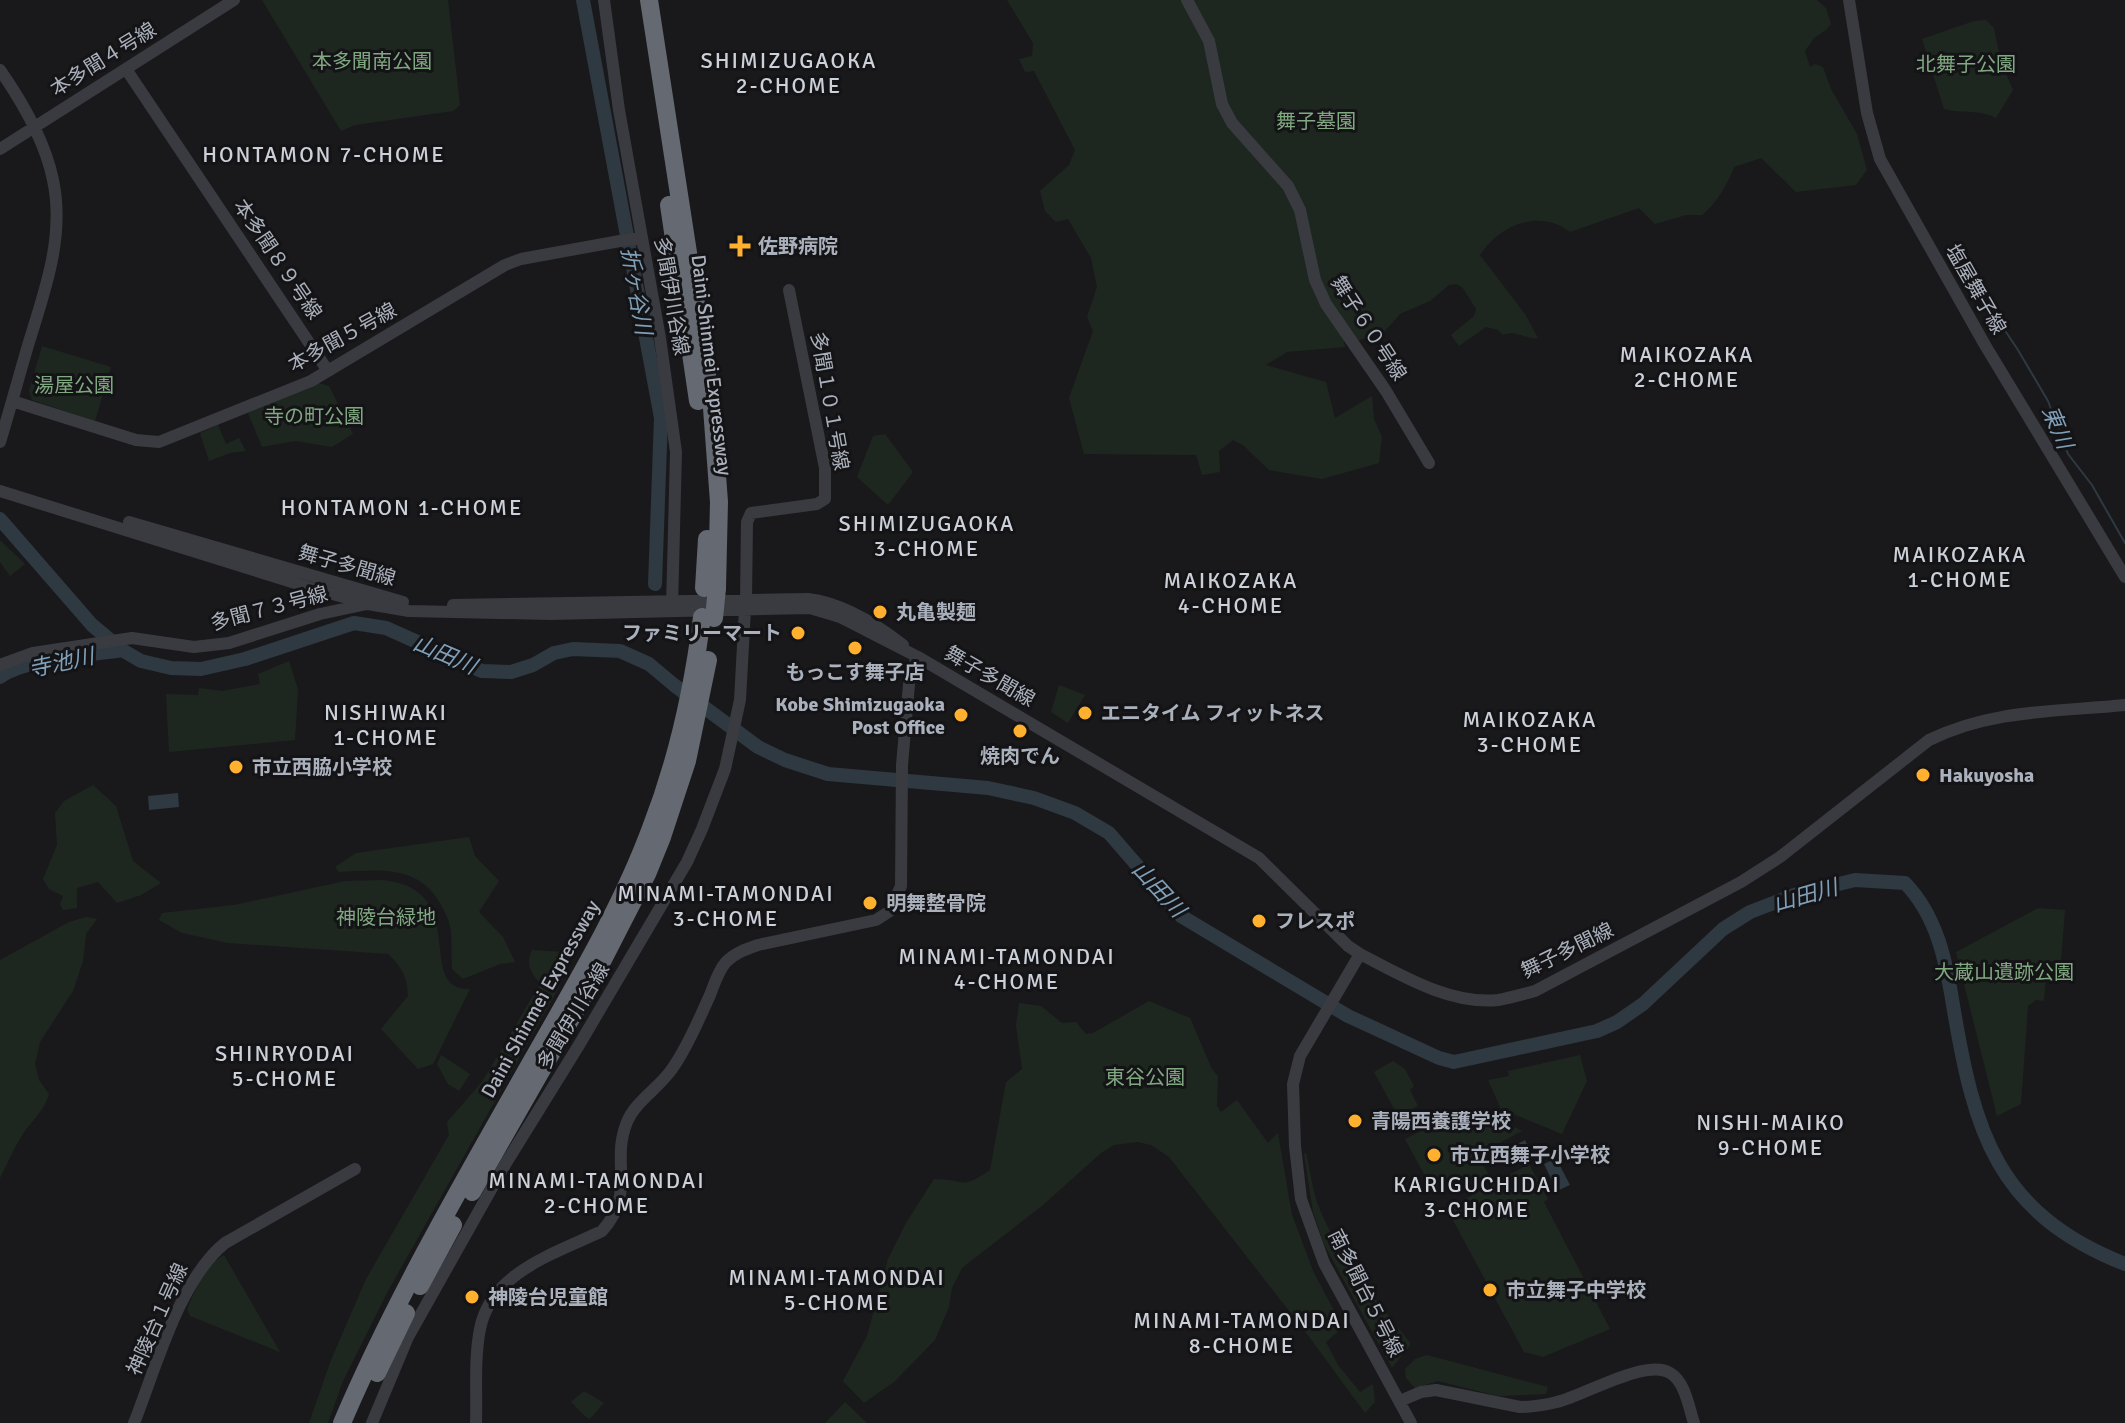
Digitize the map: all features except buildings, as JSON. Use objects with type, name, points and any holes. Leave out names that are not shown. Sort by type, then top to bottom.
[{"type":"highway","name":"Daini Shinmei Expressway","points":[[636,0],[699,409],[711,588]]},
{"type":"highway","name":"Daini Shinmei Expressway","points":[[356,1423],[389,1348],[436,1255],[589,987],[628,912],[662,837],[699,680],[719,502],[712,408],[649,0]]},
{"type":"highway","name":"Daini Shinmei Expressway","points":[[342,1423],[379,1339],[425,1250],[578,980],[617,904],[651,828],[690,723]]},
{"type":"street","name":"本多聞４号線","points":[[0,149],[234,0]]},
{"type":"street","name":"多聞伊川谷線","points":[[604,0],[637,238],[676,452],[672,606]]},
{"type":"street","name":"舞子６０号線","points":[[1187,0],[1209,41],[1222,104],[1232,123],[1288,186],[1300,210],[1315,280],[1326,304],[1386,391],[1429,463]]},
{"type":"street","name":"塩屋舞子線","points":[[1849,0],[1867,113],[1880,159],[1978,332],[2125,577]]},
{"type":"street","name":"本多聞８９号線","points":[[126,69],[328,371]]},
{"type":"street","points":[[0,70],[34,126],[54,182],[56,241],[0,442]]},
{"type":"street","name":"本多聞５号線","points":[[12,401],[159,442],[311,381],[505,265],[521,259],[637,238]]},
{"type":"street","name":"多聞１０１号線","points":[[746,604],[747,522],[751,513],[817,504],[825,499],[825,468],[789,290]]},
{"type":"street","name":"舞子多聞線","points":[[0,483],[392,600],[429,605],[672,606]]},
{"type":"street","name":"舞子多聞線","points":[[0,491],[368,604],[409,611],[447,613],[746,604],[810,608],[840,617],[918,657],[1259,858],[1348,946],[1360,954],[1444,993],[1464,998],[1498,1000],[1535,991],[1741,882],[1780,857],[1929,740],[1961,725],[2001,715],[2125,705]]},
{"type":"street","name":"多聞７３号線","points":[[0,665],[33,653],[128,638],[194,647],[229,643],[320,614],[368,604]]},
{"type":"street","name":"多聞伊川谷線","points":[[372,1423],[408,1337],[506,1163],[687,862],[715,797],[729,754],[740,700],[746,604]]},
{"type":"street","points":[[476,1423],[480,1330],[494,1295],[511,1277],[602,1231],[612,1220],[622,1194],[622,1141],[628,1120],[672,1069],[689,1041],[725,963],[750,948],[876,920],[890,911],[901,886],[899,795],[910,673],[918,657]]},
{"type":"street","name":"南多聞台５号線","points":[[1360,954],[1318,1021],[1300,1056],[1293,1084],[1294,1133],[1301,1199],[1314,1239],[1335,1286],[1411,1423]]},
{"type":"street","name":"神陵台１号線","points":[[134,1423],[176,1316],[199,1269],[211,1255],[225,1243],[355,1169]]},
{"type":"street","points":[[1400,1401],[1436,1390],[1530,1407],[1558,1402],[1640,1371],[1662,1370],[1680,1382],[1694,1423]]},
{"type":"green space","name":"本多聞南公園","points":[[262,0],[448,0],[460,105],[453,111],[355,125],[341,131]]},
{"type":"green space","name":"舞子墓園","points":[[1007,0],[1817,0],[1826,8],[1831,24],[1814,38],[1805,51],[1810,67],[1815,64],[1823,67],[1831,89],[1857,134],[1867,170],[1856,185],[1796,192],[1761,158],[1734,167],[1721,193],[1702,215],[1686,215],[1655,224],[1639,208],[1570,232],[1546,221],[1521,223],[1509,228],[1488,244],[1480,255],[1525,314],[1538,338],[1512,333],[1503,335],[1486,327],[1459,346],[1451,335],[1474,316],[1476,309],[1462,287],[1456,284],[1449,285],[1430,301],[1400,314],[1385,331],[1354,342],[1342,333],[1345,347],[1287,352],[1266,365],[1326,382],[1335,418],[1372,396],[1374,419],[1382,437],[1379,463],[1322,479],[1269,470],[1244,446],[1233,440],[1219,451],[1220,472],[1202,475],[1196,455],[1084,454],[1069,398],[1093,331],[1087,317],[1097,287],[1091,258],[1068,219],[1056,222],[1045,211],[1040,191],[1069,165],[1075,150],[1034,71],[1025,72],[1019,59],[1032,56],[1033,43]]},
{"type":"green space","name":"北舞子公園","points":[[1986,20],[1994,28],[2001,62],[2013,90],[1996,118],[1944,109],[1922,39],[1974,21]]},
{"type":"green space","name":"湯屋公園","points":[[42,346],[111,367],[95,421],[32,400],[29,391]]},
{"type":"green space","name":"寺の町公園","points":[[318,383],[329,386],[353,434],[332,447],[295,441],[262,447],[248,413]]},
{"type":"green space","points":[[218,425],[226,444],[239,438],[246,451],[209,461],[200,433]]},
{"type":"green space","points":[[885,434],[913,472],[888,505],[857,477],[873,436]]},
{"type":"green space","points":[[0,540],[25,564],[10,576],[0,562]]},
{"type":"green space","points":[[289,661],[298,689],[295,740],[169,752],[166,694],[198,695],[199,688],[222,691],[260,684],[258,674]]},
{"type":"green space","points":[[1059,685],[1085,695],[1068,723],[1051,712]]},
{"type":"green space","points":[[93,785],[116,806],[133,861],[161,883],[141,895],[117,903],[98,882],[77,888],[77,908],[63,910],[60,904],[63,896],[49,889],[43,879],[57,845],[55,813],[64,801]]},
{"type":"green space","points":[[469,837],[475,856],[499,881],[479,912],[503,937],[515,962],[500,964],[463,979],[452,969],[450,924],[431,890],[420,881],[396,872],[339,872],[335,867],[356,853]]},
{"type":"green space","name":"神陵台緑地","points":[[383,880],[410,888],[427,901],[435,919],[445,974],[453,985],[470,989],[433,1064],[418,1069],[381,1029],[408,996],[403,972],[388,954],[228,943],[182,933],[159,920],[162,913],[234,905],[345,881]]},
{"type":"green space","name":"大蔵山遺跡公園","points":[[2038,908],[2065,910],[2061,961],[2047,961],[2044,1001],[2036,1000],[2028,1006],[2021,1104],[1997,1116],[1956,952]]},
{"type":"green space","points":[[86,917],[97,919],[86,934],[83,961],[73,991],[40,1042],[35,1064],[39,1080],[49,1094],[41,1111],[21,1137],[0,1178],[0,960],[69,922]]},
{"type":"green space","points":[[532,950],[565,952],[568,965],[558,989],[388,1291],[343,1381],[328,1423],[309,1423],[331,1360],[366,1279],[449,1135],[447,1122],[482,1082],[540,984],[530,968]]},
{"type":"green space","name":"東谷公園","points":[[1149,1001],[1190,1018],[1218,1076],[1217,1106],[1221,1112],[1237,1100],[1268,1143],[1278,1133],[1292,1215],[1314,1273],[1343,1327],[1326,1342],[1338,1365],[1360,1392],[1373,1384],[1375,1402],[1365,1413],[1169,1157],[1151,1145],[1138,1142],[1114,1145],[1101,1153],[1043,1205],[962,1268],[935,1340],[894,1382],[864,1403],[843,1381],[867,1336],[888,1259],[906,1223],[934,1179],[967,1182],[990,1170],[1006,1082],[1022,1069],[1016,1025],[1019,1003],[1041,1006],[1062,1023],[1076,1022],[1086,1034]]},
{"type":"green space","points":[[441,1055],[470,1074],[459,1091],[448,1084],[437,1064]]},
{"type":"green space","points":[[1580,1055],[1587,1081],[1562,1134],[1501,1109],[1488,1080],[1509,1076],[1508,1071]]},
{"type":"green space","points":[[1393,1061],[1405,1069],[1414,1086],[1410,1090],[1418,1106],[1398,1116],[1374,1072]]},
{"type":"green space","points":[[1461,1110],[1471,1129],[1494,1117],[1522,1131],[1477,1155],[1489,1175],[1465,1188],[1460,1179],[1434,1193],[1405,1139]]},
{"type":"green space","points":[[1306,1153],[1317,1202],[1335,1241],[1411,1344],[1392,1368],[1324,1244],[1313,1212]]},
{"type":"green space","points":[[1529,1164],[1548,1199],[1544,1202],[1610,1329],[1543,1357],[1524,1352],[1447,1209]]},
{"type":"green space","points":[[224,1255],[280,1352],[190,1316],[187,1309],[201,1279],[211,1265]]},
{"type":"green space","points":[[1427,1355],[1548,1387],[1546,1394],[1498,1396],[1438,1381],[1415,1388],[1406,1378],[1405,1369],[1415,1359]]},
{"type":"green space","points":[[584,1391],[604,1403],[590,1419],[571,1402]]},
{"type":"green space","points":[[845,1402],[867,1423],[825,1423]]},
{"type":"shaded area","points":[[178,793],[179,807],[149,810],[148,796]]},
{"type":"shaded area","points":[[1525,1140],[1530,1151],[1503,1165],[1497,1155]]},
{"type":"shaded area","points":[[1556,1158],[1570,1185],[1557,1191],[1544,1164]]},
{"type":"waterway","name":"折ヶ谷川","points":[[583,0],[661,418],[655,584]]},
{"type":"waterway","name":"東川","points":[[1985,318],[2006,332],[2018,350],[2048,401],[2068,454],[2092,485],[2125,543]]},
{"type":"waterway","name":"山田川","points":[[0,519],[92,625],[141,661],[171,668],[201,669],[245,659],[354,623],[386,628],[482,671],[511,672],[533,665],[554,653],[573,649],[620,651],[649,664],[758,747],[785,760],[828,774],[988,788],[1034,798],[1075,813],[1109,833],[1181,916],[1348,1016],[1454,1062],[1597,1031],[1617,1022],[1643,1004],[1723,929],[1750,912],[1794,895],[1855,880],[1905,883],[1925,910],[1938,940],[1971,1091],[1998,1163],[2019,1193],[2047,1220],[2081,1243],[2125,1264]]},
{"type":"waterway","name":"寺池川","points":[[0,677],[41,662],[122,650]]},
{"type":"place","name":"佐野病院","points":[[740,246]]},
{"type":"place","name":"丸亀製麺","points":[[880,612]]},
{"type":"place","name":"ファミリーマート","points":[[798,633]]},
{"type":"place","name":"もっこす舞子店","points":[[855,648]]},
{"type":"place","name":"エニタイム フィットネス","points":[[1085,713]]},
{"type":"place","name":"Kobe Shimizugaoka Post Office","points":[[961,715]]},
{"type":"place","name":"焼肉でん","points":[[1020,731]]},
{"type":"place","name":"市立西脇小学校","points":[[236,767]]},
{"type":"place","name":"Hakuyosha","points":[[1923,775]]},
{"type":"place","name":"明舞整骨院","points":[[870,903]]},
{"type":"place","name":"フレスポ","points":[[1259,921]]},
{"type":"place","name":"青陽西養護学校","points":[[1355,1121]]},
{"type":"place","name":"市立西舞子小学校","points":[[1434,1155]]},
{"type":"place","name":"市立舞子中学校","points":[[1490,1290]]},
{"type":"place","name":"神陵台児童館","points":[[472,1297]]},
{"type":"district","name":"SHIMIZUGAOKA 2-CHOME","points":[[789,72]]},
{"type":"district","name":"HONTAMON 7-CHOME","points":[[324,154]]},
{"type":"district","name":"MAIKOZAKA 2-CHOME","points":[[1687,366]]},
{"type":"district","name":"HONTAMON 1-CHOME","points":[[402,507]]},
{"type":"district","name":"SHIMIZUGAOKA 3-CHOME","points":[[927,536]]},
{"type":"district","name":"MAIKOZAKA 1-CHOME","points":[[1960,566]]},
{"type":"district","name":"MAIKOZAKA 4-CHOME","points":[[1231,592]]},
{"type":"district","name":"NISHIWAKI 1-CHOME","points":[[386,724]]},
{"type":"district","name":"MAIKOZAKA 3-CHOME","points":[[1530,732]]},
{"type":"district","name":"MINAMI-TAMONDAI 3-CHOME","points":[[726,906]]},
{"type":"district","name":"MINAMI-TAMONDAI 4-CHOME","points":[[1007,968]]},
{"type":"district","name":"SHINRYODAI 5-CHOME","points":[[285,1066]]},
{"type":"district","name":"NISHI-MAIKO 9-CHOME","points":[[1771,1134]]},
{"type":"district","name":"MINAMI-TAMONDAI 2-CHOME","points":[[597,1192]]},
{"type":"district","name":"KARIGUCHIDAI 3-CHOME","points":[[1477,1196]]},
{"type":"district","name":"MINAMI-TAMONDAI 5-CHOME","points":[[837,1290]]},
{"type":"district","name":"MINAMI-TAMONDAI 8-CHOME","points":[[1242,1332]]}]
